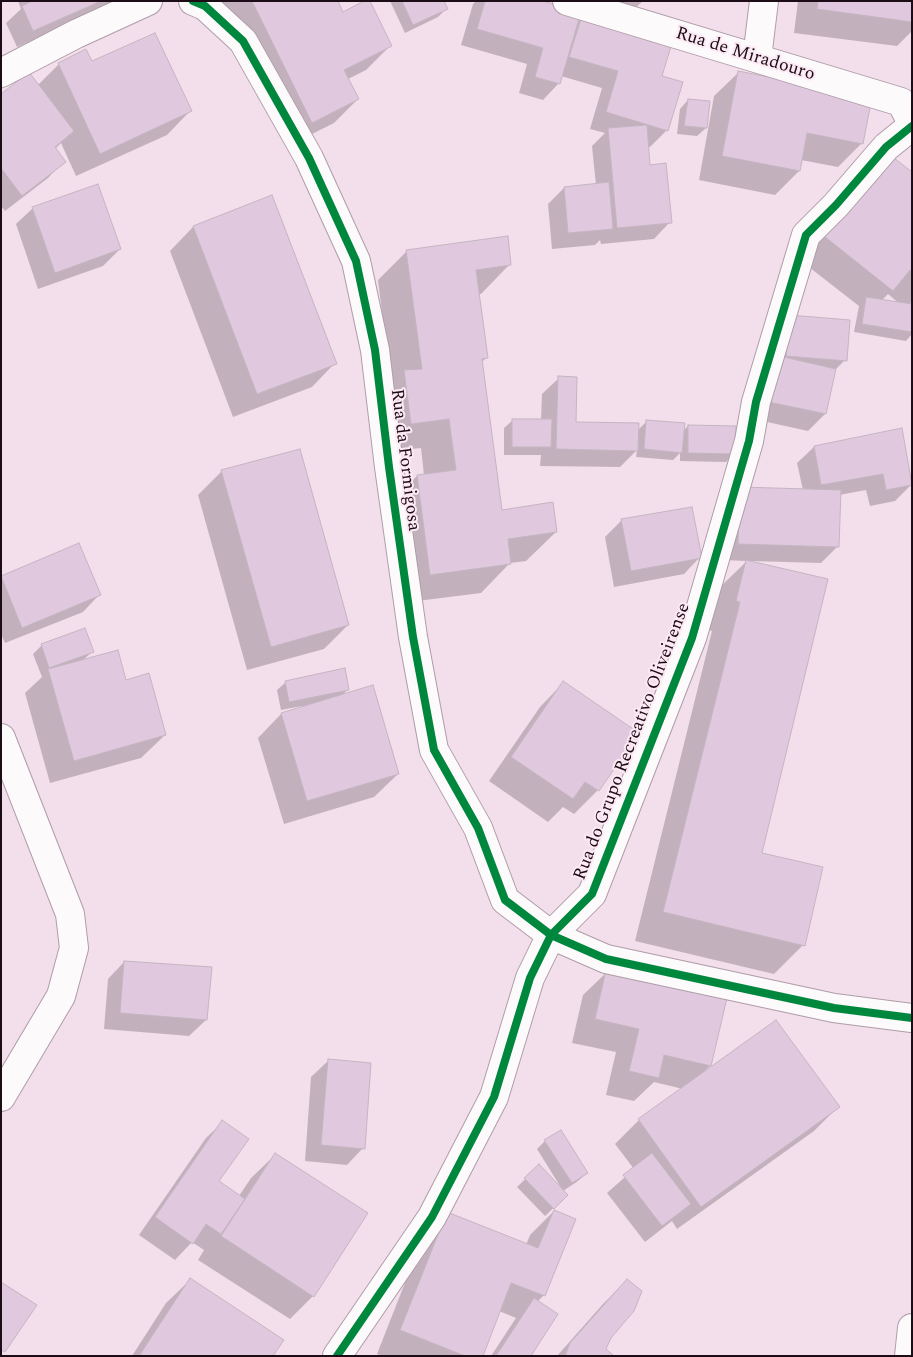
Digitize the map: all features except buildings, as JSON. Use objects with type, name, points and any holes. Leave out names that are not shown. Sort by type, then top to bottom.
[{"type":"street","points":[[1,73],[76,34],[148,1]]},
{"type":"street","name":"Rua da Formigosa","points":[[193,1],[205,6],[243,40],[309,158],[356,261],[375,350],[413,637],[434,750],[478,828],[505,900],[551,935],[606,959],[834,1008],[912,1018]]},
{"type":"street","name":"Rua de Miradouro","points":[[568,1],[901,102],[912,124]]},
{"type":"street","points":[[757,58],[764,1]]},
{"type":"street","name":"Rua do Grupo Recreativo Oliveirense","points":[[337,1356],[432,1217],[494,1097],[530,978],[551,935],[592,894],[692,638],[749,441],[756,402],[806,235],[836,206],[886,147],[912,124]]},
{"type":"street","points":[[1,738],[70,914],[74,948],[62,996],[1,1097]]},
{"type":"street","points":[[909,1356],[912,1328]]},
{"type":"cycle path","points":[[193,1],[205,6],[243,41],[309,158],[356,261],[375,350],[413,637],[434,750],[478,828],[505,900],[551,935],[606,959],[834,1008],[912,1018]]},
{"type":"cycle path","points":[[337,1356],[432,1217],[494,1097],[530,978],[551,935],[592,894],[692,638],[749,441],[756,402],[806,235],[836,205],[886,147],[912,126]]}]
